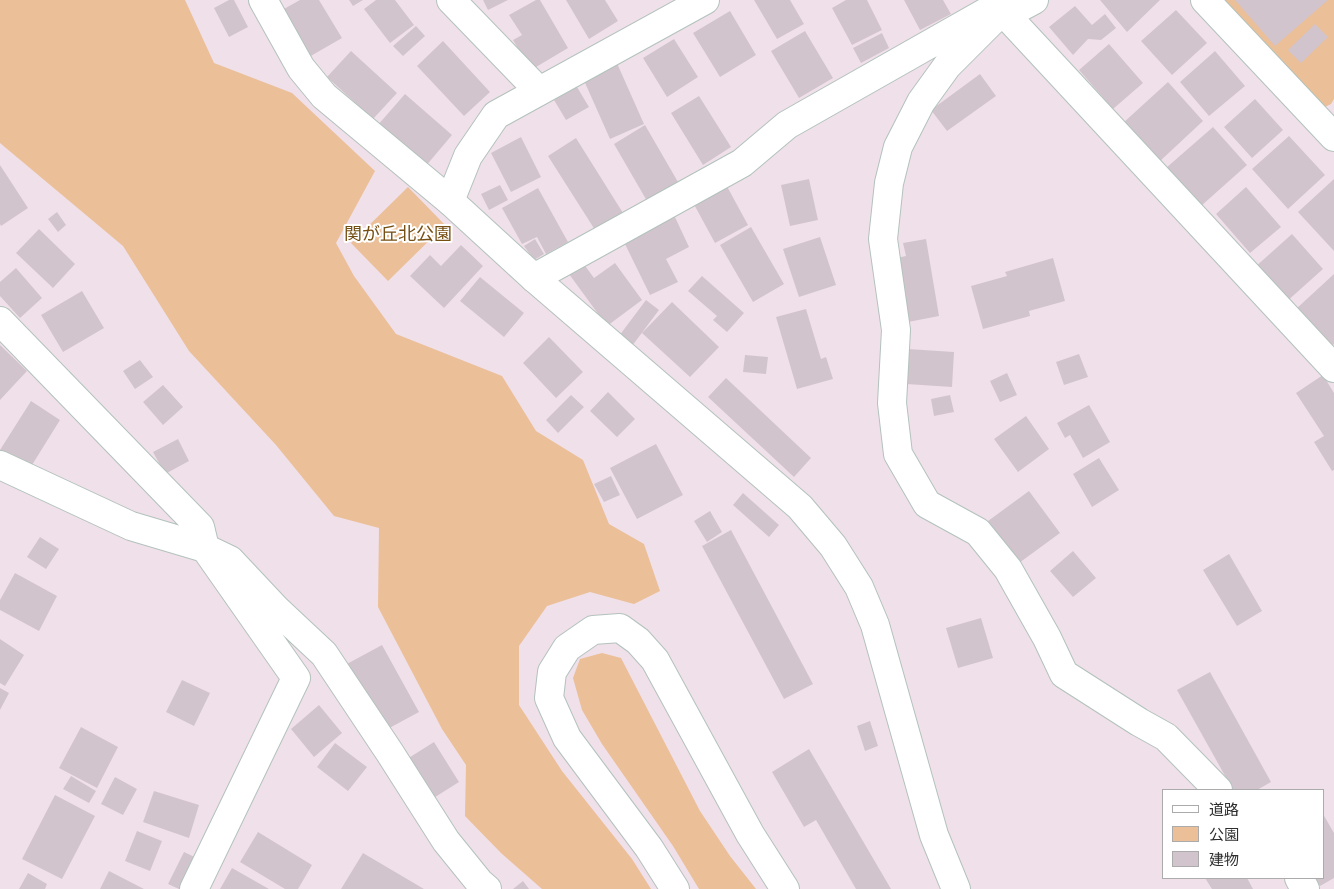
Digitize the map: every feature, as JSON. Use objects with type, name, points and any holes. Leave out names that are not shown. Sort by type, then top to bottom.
[{"type":"street","points":[[264,0],[301,68],[324,96],[450,201],[534,278],[800,507],[833,546],[859,587],[875,625],[934,835],[956,889]]},
{"type":"street","points":[[451,0],[539,91]]},
{"type":"street","points":[[450,201],[468,156],[496,115],[705,0]]},
{"type":"street","points":[[534,278],[742,163],[787,125],[998,9],[1034,0]]},
{"type":"street","points":[[1205,0],[1331,125]]},
{"type":"street","points":[[998,9],[1334,368]]},
{"type":"street","points":[[998,9],[947,66],[921,102],[898,147],[889,183],[883,239],[896,330],[892,403],[898,454],[928,504],[978,532],[1008,569],[1047,638],[1064,674],[1166,737],[1217,789]]},
{"type":"street","points":[[0,321],[200,527],[205,548],[296,678],[194,889]]},
{"type":"street","points":[[0,465],[131,526],[205,548],[230,560],[277,610],[324,654],[446,841],[487,889]]},
{"type":"street","points":[[675,889],[649,848],[567,738],[549,698],[552,672],[567,648],[593,630],[620,628],[638,641],[656,660],[750,834],[785,889]]},
{"type":"green space","points":[[0,0],[185,0],[214,63],[292,93],[375,171],[336,243],[354,276],[396,334],[502,376],[536,431],[583,460],[609,524],[644,544],[660,591],[634,604],[590,592],[547,606],[519,646],[519,705],[562,771],[632,859],[651,889],[542,889],[501,853],[465,816],[466,765],[442,729],[378,607],[379,528],[334,516],[276,445],[189,351],[123,246],[0,143]]},
{"type":"green space","points":[[1212,0],[1334,0],[1334,99],[1331,104],[1317,111]]},
{"type":"green space","name":"関が丘北公園","points":[[408,187],[445,225],[388,281],[351,243]]},
{"type":"green space","points":[[602,653],[621,658],[700,811],[730,856],[756,889],[699,889],[673,846],[602,744],[582,710],[573,678],[580,659]]},
{"type":"building","points":[[229,0],[234,0],[248,27],[229,37],[214,8]]},
{"type":"building","points":[[300,0],[319,0],[342,38],[309,57],[282,10]]},
{"type":"building","points":[[349,0],[363,0],[353,6]]},
{"type":"building","points":[[376,0],[395,0],[414,25],[390,43],[364,9]]},
{"type":"building","points":[[483,0],[508,0],[488,10]]},
{"type":"building","points":[[536,0],[540,0],[568,48],[531,70],[513,40],[522,35],[509,15]]},
{"type":"building","points":[[566,0],[605,0],[618,21],[589,39]]},
{"type":"building","points":[[754,0],[790,0],[804,24],[777,39]]},
{"type":"building","points":[[846,0],[867,0],[882,30],[852,45],[832,8]]},
{"type":"building","points":[[904,0],[943,0],[951,14],[920,30]]},
{"type":"building","points":[[1100,0],[1160,0],[1127,32]]},
{"type":"building","points":[[1235,0],[1328,0],[1275,46]]},
{"type":"building","points":[[1075,6],[1092,25],[1105,14],[1116,28],[1101,40],[1088,39],[1073,55],[1049,27]]},
{"type":"building","points":[[1176,10],[1207,43],[1172,75],[1141,41]]},
{"type":"building","points":[[730,11],[756,55],[720,77],[693,33]]},
{"type":"building","points":[[1315,24],[1328,37],[1301,63],[1288,50]]},
{"type":"building","points":[[416,26],[425,36],[403,56],[393,46]]},
{"type":"building","points":[[805,31],[833,78],[799,98],[771,51]]},
{"type":"building","points":[[882,33],[889,48],[861,63],[853,48]]},
{"type":"building","points":[[674,39],[698,77],[667,97],[643,58]]},
{"type":"building","points":[[443,41],[490,92],[464,116],[417,66]]},
{"type":"building","points":[[1109,44],[1143,83],[1113,109],[1079,70]]},
{"type":"building","points":[[351,51],[397,93],[373,119],[327,77]]},
{"type":"building","points":[[1215,51],[1245,86],[1209,116],[1180,82]]},
{"type":"building","points":[[616,61],[644,124],[610,139],[582,76]]},
{"type":"building","points":[[980,74],[996,96],[947,131],[931,110]]},
{"type":"building","points":[[1168,82],[1203,121],[1159,162],[1123,123]]},
{"type":"building","points":[[577,87],[589,107],[566,120],[554,100]]},
{"type":"building","points":[[405,94],[452,135],[425,167],[377,126]]},
{"type":"building","points":[[699,96],[731,147],[703,165],[671,113]]},
{"type":"building","points":[[1255,99],[1283,130],[1252,158],[1224,127]]},
{"type":"building","points":[[645,125],[678,182],[647,201],[614,144]]},
{"type":"building","points":[[1213,127],[1247,165],[1201,206],[1166,168]]},
{"type":"building","points":[[1289,136],[1325,175],[1288,209],[1252,169]]},
{"type":"building","points":[[521,137],[541,177],[511,192],[491,153]]},
{"type":"building","points":[[576,138],[623,213],[595,230],[548,156]]},
{"type":"building","points":[[0,165],[28,208],[1,226],[0,224]]},
{"type":"building","points":[[723,179],[748,225],[715,243],[690,197]]},
{"type":"building","points":[[809,179],[818,220],[790,226],[781,185]]},
{"type":"building","points":[[1334,179],[1334,251],[1298,212]]},
{"type":"building","points":[[500,185],[508,200],[489,210],[481,194]]},
{"type":"building","points":[[1246,187],[1281,227],[1250,253],[1216,214]]},
{"type":"building","points":[[538,188],[568,242],[546,254],[537,237],[522,244],[502,208]]},
{"type":"building","points":[[57,212],[66,225],[58,232],[48,219]]},
{"type":"building","points":[[674,215],[689,247],[666,259],[678,282],[650,295],[623,240]]},
{"type":"building","points":[[751,227],[784,284],[753,302],[720,245]]},
{"type":"building","points":[[39,229],[75,264],[53,288],[16,253]]},
{"type":"building","points":[[1292,234],[1323,269],[1285,303],[1254,268]]},
{"type":"building","points":[[820,237],[836,285],[799,297],[783,249]]},
{"type":"building","points":[[535,239],[544,254],[534,260],[524,246]]},
{"type":"building","points":[[926,239],[939,316],[903,323],[892,259],[906,256],[903,243]]},
{"type":"building","points":[[461,245],[483,266],[444,308],[410,276],[430,255],[441,266]]},
{"type":"building","points":[[1053,258],[1065,301],[1029,311],[1030,316],[983,329],[971,286],[1007,276],[1005,272]]},
{"type":"building","points":[[583,263],[594,278],[615,263],[642,300],[607,326],[569,274]]},
{"type":"building","points":[[16,268],[42,298],[20,318],[0,296],[0,282]]},
{"type":"building","points":[[1334,274],[1334,344],[1331,347],[1296,309]]},
{"type":"building","points":[[702,276],[744,313],[727,332],[713,320],[717,316],[688,291]]},
{"type":"building","points":[[480,277],[524,313],[504,337],[460,301]]},
{"type":"building","points":[[82,291],[104,328],[63,352],[41,315]]},
{"type":"building","points":[[646,300],[659,310],[632,346],[619,336]]},
{"type":"building","points":[[672,302],[719,347],[690,377],[642,333]]},
{"type":"building","points":[[806,309],[821,359],[826,357],[833,379],[797,389],[776,317]]},
{"type":"building","points":[[549,337],[583,372],[556,398],[523,363]]},
{"type":"building","points":[[0,345],[27,371],[0,400]]},
{"type":"building","points":[[908,349],[954,352],[952,387],[906,384]]},
{"type":"building","points":[[1079,354],[1088,377],[1064,385],[1056,362]]},
{"type":"building","points":[[745,355],[768,357],[766,374],[743,372]]},
{"type":"building","points":[[140,360],[153,377],[135,389],[123,371]]},
{"type":"building","points":[[1007,373],[1017,395],[1000,402],[990,381]]},
{"type":"building","points":[[1323,375],[1334,393],[1334,470],[1332,471],[1314,442],[1324,436],[1296,393]]},
{"type":"building","points":[[726,378],[811,458],[794,477],[708,397]]},
{"type":"building","points":[[163,385],[183,407],[163,425],[143,402]]},
{"type":"building","points":[[608,392],[635,419],[617,437],[590,411]]},
{"type":"building","points":[[571,395],[584,407],[558,433],[546,420]]},
{"type":"building","points":[[950,395],[954,412],[934,416],[931,399]]},
{"type":"building","points":[[31,401],[60,420],[27,473],[0,456],[0,450]]},
{"type":"building","points":[[1089,405],[1110,442],[1083,458],[1070,435],[1065,438],[1057,423]]},
{"type":"building","points":[[1026,416],[1049,449],[1018,472],[994,439]]},
{"type":"building","points":[[178,439],[189,461],[165,474],[153,452]]},
{"type":"building","points":[[656,444],[683,495],[637,519],[610,468]]},
{"type":"building","points":[[1099,458],[1119,490],[1092,507],[1073,474]]},
{"type":"building","points":[[611,476],[620,495],[604,502],[594,484]]},
{"type":"building","points":[[1029,491],[1060,533],[1019,563],[988,521]]},
{"type":"building","points":[[743,493],[779,525],[769,537],[733,505]]},
{"type":"building","points":[[710,511],[722,532],[707,542],[694,521]]},
{"type":"building","points":[[731,530],[813,684],[784,699],[702,546]]},
{"type":"building","points":[[40,537],[59,549],[46,569],[27,557]]},
{"type":"building","points":[[1073,551],[1096,578],[1073,597],[1050,571]]},
{"type":"building","points":[[1229,554],[1262,611],[1237,626],[1203,570]]},
{"type":"building","points":[[15,573],[57,596],[39,631],[0,610],[0,600]]},
{"type":"building","points":[[981,618],[993,658],[958,668],[946,628]]},
{"type":"building","points":[[0,639],[24,655],[5,686],[0,683]]},
{"type":"building","points":[[382,645],[419,712],[382,732],[345,665]]},
{"type":"building","points":[[1210,672],[1271,782],[1259,789],[1232,789],[1177,690]]},
{"type":"building","points":[[182,680],[210,693],[194,726],[166,712]]},
{"type":"building","points":[[0,688],[9,693],[0,710]]},
{"type":"building","points":[[319,705],[342,733],[314,757],[291,729]]},
{"type":"building","points":[[870,721],[878,746],[865,751],[857,726]]},
{"type":"building","points":[[81,727],[118,747],[97,788],[59,768]]},
{"type":"building","points":[[434,742],[459,782],[432,799],[407,759]]},
{"type":"building","points":[[335,743],[367,767],[348,791],[317,767]]},
{"type":"building","points":[[809,749],[891,889],[856,889],[816,820],[804,827],[772,772]]},
{"type":"building","points":[[71,776],[96,791],[89,803],[63,789]]},
{"type":"building","points":[[115,777],[137,789],[123,815],[101,804]]},
{"type":"building","points":[[154,791],[199,805],[189,838],[143,822]]},
{"type":"building","points":[[55,795],[95,816],[62,879],[22,859]]},
{"type":"building","points":[[1324,816],[1334,833],[1334,878],[1320,886],[1316,879],[1324,879]]},
{"type":"building","points":[[137,831],[162,841],[150,871],[125,861]]},
{"type":"building","points":[[258,832],[312,865],[298,889],[285,889],[240,862]]},
{"type":"building","points":[[184,852],[203,861],[190,889],[179,889],[168,884]]},
{"type":"building","points":[[363,853],[424,889],[341,889]]},
{"type":"building","points":[[232,868],[269,889],[220,889]]},
{"type":"building","points":[[109,871],[144,889],[100,889]]},
{"type":"building","points":[[28,873],[47,884],[45,889],[19,889]]},
{"type":"building","points":[[1206,879],[1248,879],[1253,889],[1212,889]]},
{"type":"building","points":[[523,881],[529,889],[513,889]]}]
